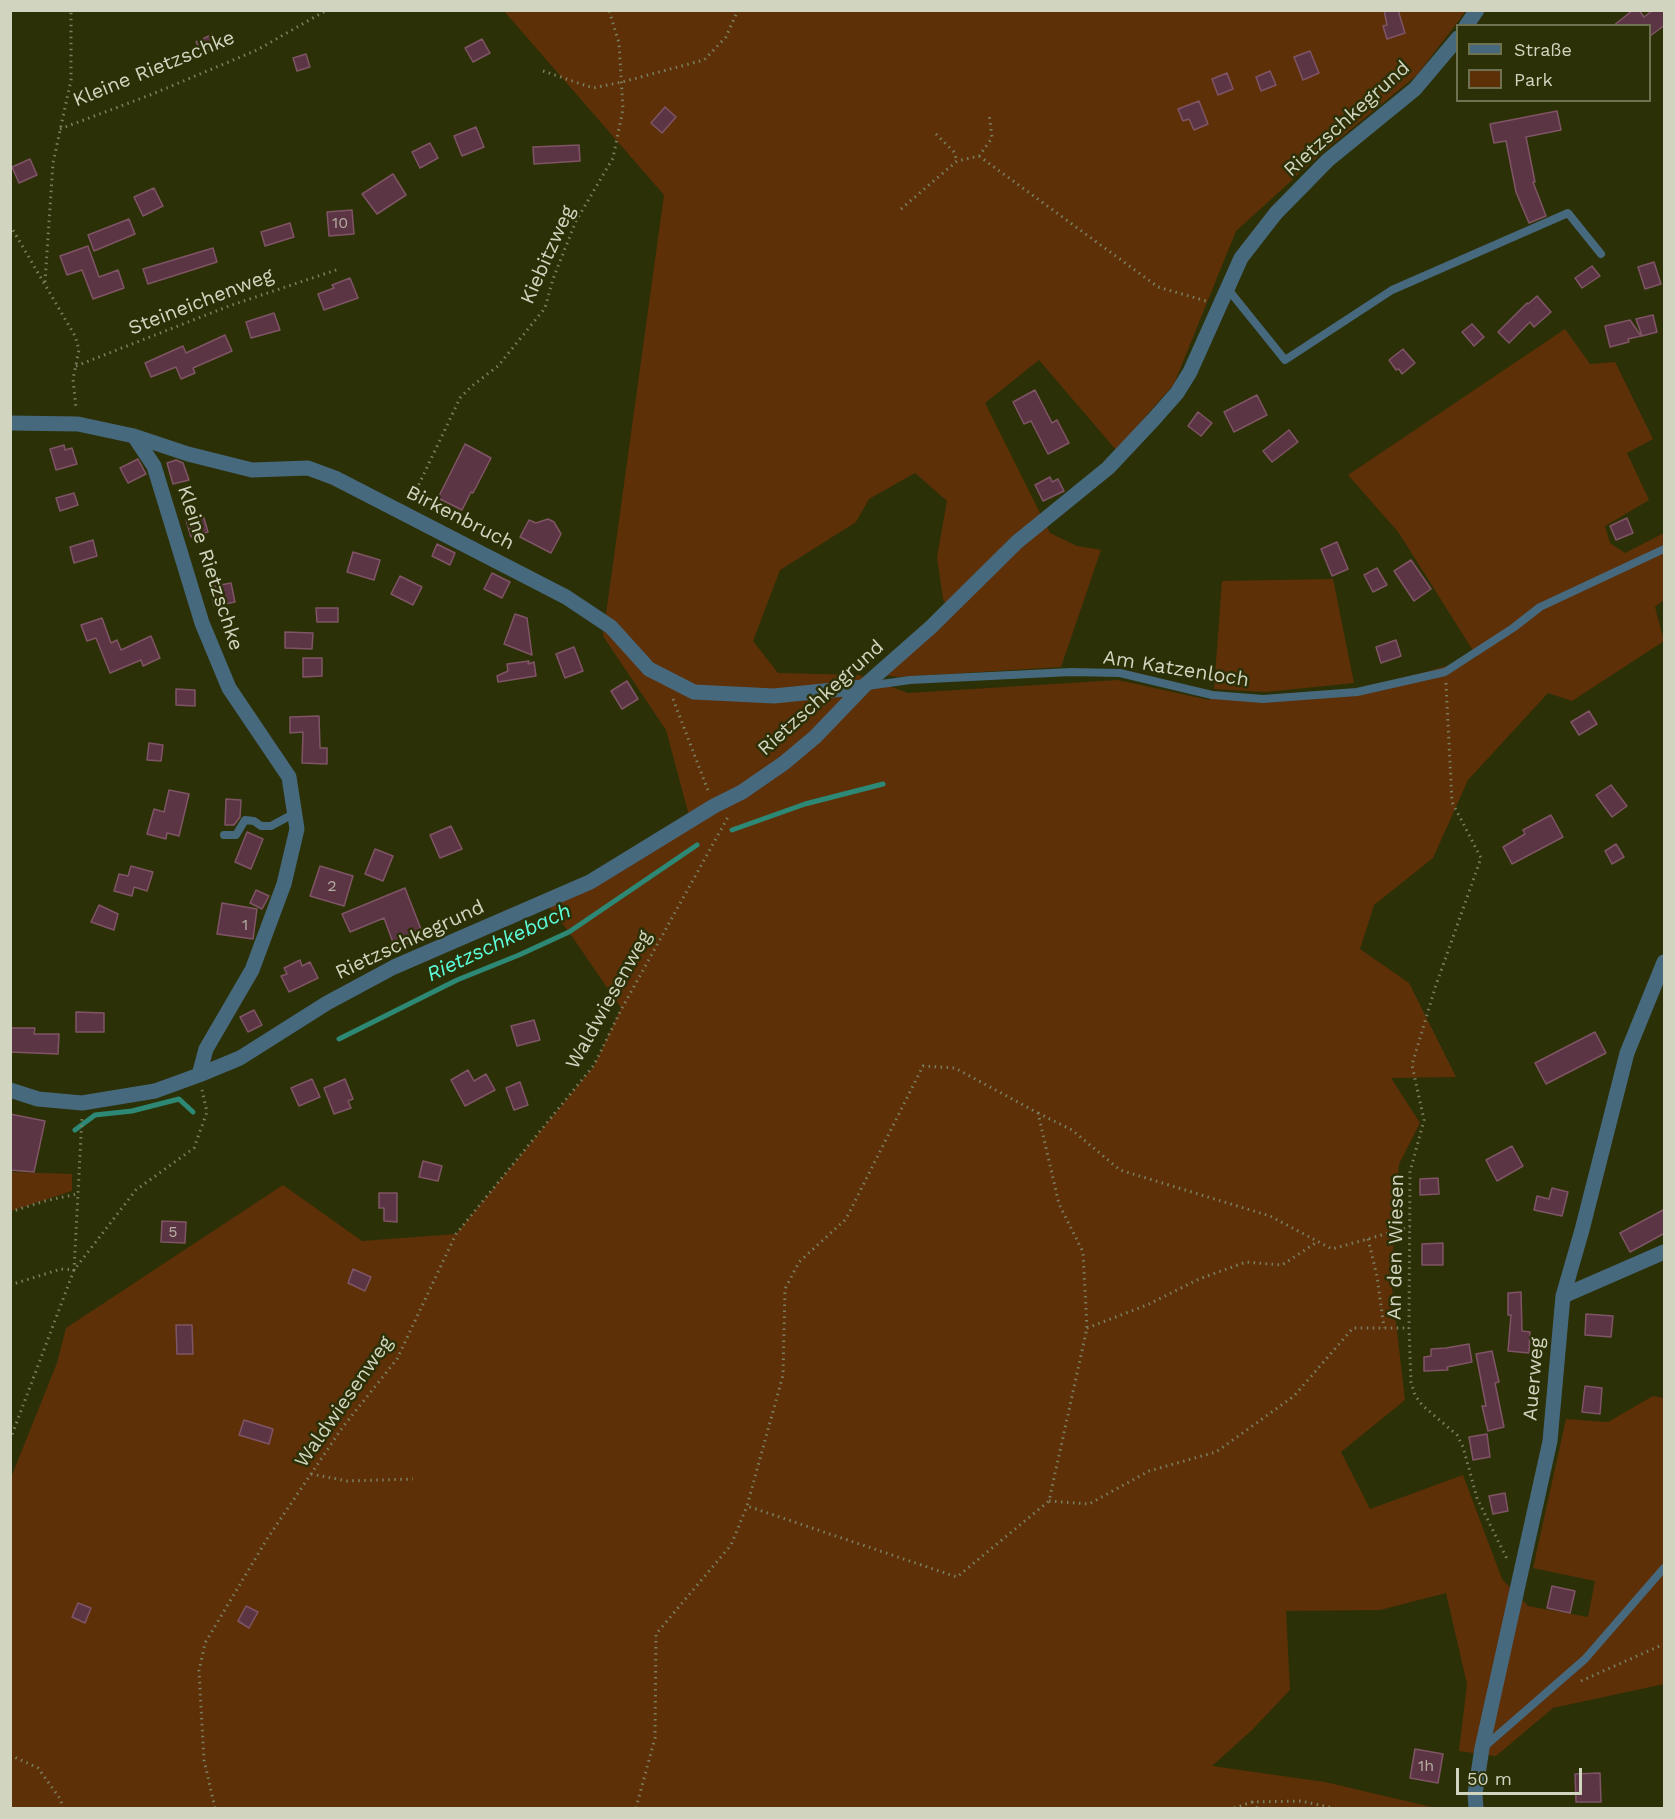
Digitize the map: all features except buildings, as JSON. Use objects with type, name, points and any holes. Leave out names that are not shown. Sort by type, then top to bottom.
[{"type":"street","points":[[1468,24],[1478,10]]},
{"type":"street","name":"Rietzschkegrund","points":[[10,1090],[38,1099],[82,1103],[155,1091],[240,1058],[327,1002],[394,967],[590,882],[714,806],[742,792],[784,763],[815,737],[863,687],[931,627],[1017,542],[1108,468],[1154,419],[1177,393],[1190,372],[1241,258],[1276,213],[1328,160],[1415,89],[1456,40]]},
{"type":"street","name":"Birkenbruch","points":[[10,423],[78,424],[134,436],[188,454],[252,470],[308,468],[335,477],[566,597],[611,627],[649,669],[694,692],[774,696],[863,687]]},
{"type":"street","name":"Kleine Rietzschke","points":[[134,436],[154,466],[199,615],[229,688],[289,777],[297,829],[285,884],[252,970],[206,1049],[199,1075]]},
{"type":"street","name":"Auerweg","points":[[1476,1809],[1475,1794],[1482,1749],[1550,1441],[1563,1296],[1627,1053],[1663,967]]},
{"type":"street","points":[[1563,1296],[1665,1252]]},
{"type":"lane","points":[[1227,288],[1285,360],[1392,290],[1568,213],[1601,254]]},
{"type":"lane","name":"Am Katzenloch","points":[[863,687],[910,681],[1071,672],[1120,673],[1212,695],[1263,699],[1357,692],[1445,672],[1513,628],[1540,607],[1665,549]]},
{"type":"lane","points":[[224,835],[236,835],[245,820],[254,821],[261,826],[271,826],[295,813]]},
{"type":"lane","points":[[1482,1749],[1585,1659],[1665,1568]]},
{"type":"path","name":"Kleine Rietzschke","points":[[45,282],[53,163],[71,80],[71,10]]},
{"type":"path","name":"Kleine Rietzschke","points":[[60,129],[150,95],[257,50],[327,10]]},
{"type":"path","name":"Kiebitzweg","points":[[405,513],[460,398],[471,386],[498,366],[545,308],[553,279],[576,221],[613,158],[623,109],[619,43],[609,10]]},
{"type":"path","points":[[543,71],[593,88],[704,60],[726,38],[738,10]]},
{"type":"path","points":[[901,209],[957,161],[979,156],[992,138],[989,113]]},
{"type":"path","points":[[936,134],[954,152],[957,161]]},
{"type":"path","points":[[979,156],[1158,287],[1219,305]]},
{"type":"path","points":[[10,225],[75,336],[79,350],[73,379],[78,424]]},
{"type":"path","name":"Steineichenweg","points":[[76,366],[229,306],[339,269]]},
{"type":"path","name":"An den Wiesen","points":[[1445,672],[1452,802],[1481,858],[1436,985],[1412,1065],[1424,1120],[1410,1172],[1411,1382],[1415,1395],[1422,1405],[1456,1435],[1463,1447],[1477,1498],[1518,1582]]},
{"type":"path","points":[[665,678],[714,806]]},
{"type":"path","name":"Waldwiesenweg","points":[[214,1809],[204,1760],[199,1671],[205,1643],[267,1539],[342,1428],[397,1359],[456,1234],[594,1065],[621,1008],[742,792]]},
{"type":"path","points":[[636,1809],[655,1738],[656,1634],[731,1545],[747,1506],[783,1375],[785,1289],[799,1262],[846,1219],[923,1066],[955,1068],[1072,1130],[1120,1170],[1270,1216],[1332,1249],[1410,1227]]},
{"type":"path","points":[[10,1440],[74,1270],[136,1190],[194,1148],[207,1112],[199,1075]]},
{"type":"path","points":[[74,1270],[82,1103]]},
{"type":"path","points":[[747,1506],[957,1577],[1049,1501],[1087,1328],[1083,1252],[1059,1204],[1038,1113]]},
{"type":"path","points":[[10,1212],[77,1194]]},
{"type":"path","points":[[1368,1239],[1377,1276],[1384,1328]]},
{"type":"path","points":[[1087,1328],[1246,1262],[1282,1265],[1317,1242]]},
{"type":"path","points":[[10,1285],[61,1269],[74,1270]]},
{"type":"path","points":[[1049,1501],[1089,1504],[1149,1471],[1216,1452],[1294,1396],[1353,1328],[1409,1328]]},
{"type":"path","points":[[311,1474],[347,1481],[413,1479]]},
{"type":"path","points":[[1572,1684],[1665,1644]]},
{"type":"path","points":[[10,1755],[38,1768],[61,1800],[62,1809]]},
{"type":"path","points":[[1234,1809],[1251,1802],[1301,1801],[1333,1809]]},
{"type":"path","points":[[1251,1802],[1257,1809]]},
{"type":"green space","points":[[504,11],[1466,11],[1417,75],[1322,153],[1236,231],[1174,384],[1116,450],[1039,360],[985,403],[1050,533],[1077,546],[1101,550],[1061,667],[897,677],[884,675],[952,615],[943,599],[937,557],[947,501],[915,473],[869,499],[856,522],[780,570],[753,641],[778,673],[859,675],[908,693],[1118,680],[1209,700],[1212,695],[1263,699],[1357,692],[1477,657],[1399,533],[1348,475],[1565,329],[1590,364],[1615,362],[1653,439],[1627,453],[1649,500],[1605,526],[1610,543],[1625,553],[1664,533],[1664,600],[1655,607],[1664,641],[1572,701],[1548,693],[1468,780],[1433,858],[1374,905],[1360,949],[1409,983],[1456,1077],[1391,1078],[1420,1123],[1399,1164],[1391,1279],[1405,1400],[1341,1452],[1370,1509],[1463,1475],[1502,1579],[1528,1606],[1588,1617],[1595,1581],[1533,1568],[1566,1419],[1608,1422],[1653,1396],[1664,1398],[1664,1684],[1553,1708],[1496,1756],[1459,1751],[1467,1684],[1446,1593],[1380,1610],[1286,1611],[1290,1690],[1252,1730],[1212,1766],[1325,1782],[1436,1808],[11,1808],[10,1480],[57,1363],[66,1328],[283,1185],[362,1241],[456,1234],[594,1066],[621,1008],[569,932],[544,901],[690,819],[666,730],[603,636],[664,195]]},
{"type":"green space","points":[[1333,579],[1354,683],[1266,692],[1214,689],[1222,581]]},
{"type":"green space","points":[[11,1172],[72,1174],[72,1191],[11,1211]]},
{"type":"waterway","name":"Rietzschkebach","points":[[732,830],[805,804],[883,784]]},
{"type":"waterway","name":"Rietzschkebach","points":[[339,1039],[457,980],[569,932],[697,845]]},
{"type":"waterway","name":"Rietzschkebach","points":[[75,1130],[95,1115],[132,1111],[179,1099],[193,1112]]}]
